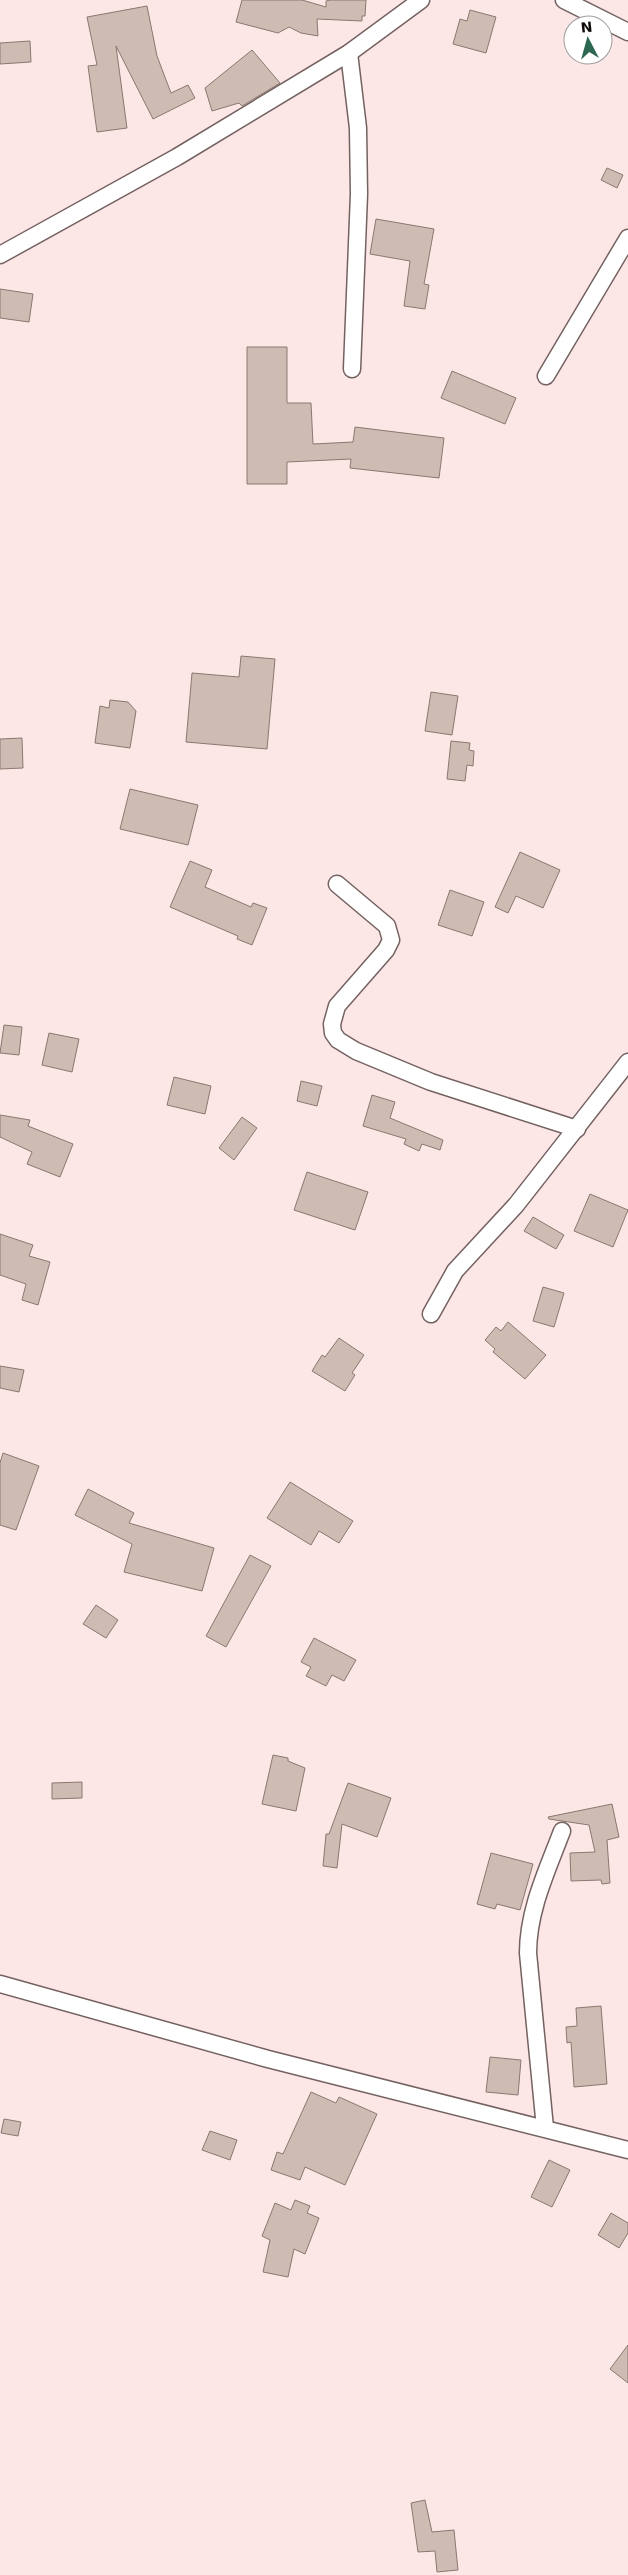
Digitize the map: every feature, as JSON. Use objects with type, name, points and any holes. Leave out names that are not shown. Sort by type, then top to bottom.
[{"type":"street","points":[[0,255],[176,157],[349,53],[421,0]]},
{"type":"street","points":[[564,0],[628,32]]},
{"type":"street","points":[[349,53],[358,128],[359,194],[352,369]]},
{"type":"street","points":[[546,376],[628,238]]},
{"type":"street","points":[[337,884],[387,926],[390,940],[386,950],[337,1006],[332,1024],[333,1033],[338,1040],[415,1076],[577,1129]]},
{"type":"street","points":[[431,1314],[455,1271],[516,1205],[628,1062]]},
{"type":"street","points":[[545,2128],[528,1953],[528,1930],[534,1906],[562,1832]]},
{"type":"street","points":[[0,1984],[268,2059],[628,2150]]},
{"type":"building","points":[[242,0],[302,0],[326,7],[326,1],[330,0],[366,0],[365,16],[362,16],[362,21],[317,19],[318,36],[301,33],[289,27],[278,33],[236,22]]},
{"type":"building","points":[[147,6],[157,56],[171,93],[188,85],[195,98],[153,119],[116,46],[127,128],[97,132],[88,66],[97,65],[87,17]]},
{"type":"building","points":[[470,10],[496,17],[486,53],[453,44],[460,19],[467,21]]},
{"type":"building","points":[[30,41],[31,62],[0,64],[0,43]]},
{"type":"building","points":[[252,50],[280,83],[242,106],[239,103],[212,111],[205,88]]},
{"type":"building","points":[[607,168],[623,175],[617,188],[601,180]]},
{"type":"building","points":[[376,219],[434,229],[424,284],[429,285],[425,309],[404,306],[410,261],[370,254]]},
{"type":"building","points":[[0,289],[33,294],[29,322],[0,318]]},
{"type":"building","points":[[247,347],[287,347],[287,403],[311,403],[313,444],[353,442],[355,427],[444,438],[439,478],[350,468],[351,459],[287,462],[287,484],[247,484]]},
{"type":"building","points":[[452,371],[516,398],[505,424],[441,398]]},
{"type":"building","points":[[241,656],[275,659],[267,749],[186,742],[192,673],[239,677]]},
{"type":"building","points":[[431,692],[458,696],[452,735],[425,731]]},
{"type":"building","points":[[110,700],[128,702],[136,711],[130,748],[95,743],[100,706],[109,708]]},
{"type":"building","points":[[22,738],[23,768],[0,769],[0,739]]},
{"type":"building","points":[[451,741],[470,743],[469,750],[474,751],[473,766],[467,765],[465,781],[447,779]]},
{"type":"building","points":[[130,789],[198,805],[188,845],[120,829]]},
{"type":"building","points":[[520,852],[560,870],[543,908],[516,896],[508,913],[495,907]]},
{"type":"building","points":[[190,861],[212,870],[205,887],[251,907],[253,903],[267,908],[252,945],[237,939],[238,936],[170,907]]},
{"type":"building","points":[[450,890],[484,902],[472,936],[438,925]]},
{"type":"building","points":[[4,1025],[22,1027],[19,1055],[0,1053]]},
{"type":"building","points":[[49,1033],[79,1039],[72,1072],[42,1065]]},
{"type":"building","points":[[174,1077],[211,1086],[205,1114],[167,1105]]},
{"type":"building","points":[[301,1081],[322,1086],[317,1106],[297,1101]]},
{"type":"building","points":[[372,1095],[395,1102],[390,1118],[443,1140],[440,1150],[422,1144],[419,1151],[404,1144],[406,1139],[363,1126]]},
{"type":"building","points":[[0,1115],[30,1120],[28,1126],[73,1144],[60,1177],[27,1164],[32,1152],[0,1137]]},
{"type":"building","points":[[242,1117],[257,1128],[234,1160],[219,1148]]},
{"type":"building","points":[[307,1172],[368,1192],[355,1230],[294,1210]]},
{"type":"building","points":[[590,1194],[628,1210],[613,1247],[574,1231]]},
{"type":"building","points":[[533,1217],[564,1235],[556,1249],[524,1231]]},
{"type":"building","points":[[0,1234],[33,1245],[29,1256],[50,1262],[38,1305],[22,1300],[26,1284],[0,1275]]},
{"type":"building","points":[[543,1287],[564,1293],[554,1327],[533,1321]]},
{"type":"building","points":[[508,1322],[546,1355],[525,1379],[493,1352],[495,1349],[485,1340],[496,1327],[501,1331]]},
{"type":"building","points":[[339,1338],[364,1355],[352,1373],[355,1375],[345,1391],[312,1371],[322,1355],[325,1357]]},
{"type":"building","points":[[0,1366],[24,1370],[19,1392],[0,1388]]},
{"type":"building","points":[[3,1453],[39,1466],[16,1530],[0,1525],[0,1463]]},
{"type":"building","points":[[290,1482],[353,1521],[339,1543],[319,1531],[311,1545],[267,1518]]},
{"type":"building","points":[[88,1489],[134,1513],[129,1523],[214,1548],[202,1591],[124,1572],[132,1544],[75,1515]]},
{"type":"building","points":[[250,1555],[271,1566],[226,1647],[206,1636]]},
{"type":"building","points":[[96,1605],[118,1620],[106,1638],[83,1624]]},
{"type":"building","points":[[314,1638],[356,1660],[344,1681],[332,1675],[326,1686],[306,1676],[311,1667],[301,1662]]},
{"type":"building","points":[[273,1755],[288,1758],[288,1761],[305,1768],[296,1811],[262,1804]]},
{"type":"building","points":[[82,1782],[82,1798],[52,1799],[52,1783]]},
{"type":"building","points":[[348,1783],[391,1798],[377,1837],[342,1824],[337,1868],[323,1866],[326,1834],[329,1834]]},
{"type":"building","points":[[612,1804],[619,1837],[607,1840],[610,1883],[602,1884],[601,1880],[571,1881],[570,1853],[595,1852],[589,1825],[549,1819],[548,1817]]},
{"type":"building","points":[[491,1853],[533,1864],[520,1910],[497,1904],[495,1909],[477,1904]]},
{"type":"building","points":[[601,2006],[607,2084],[574,2087],[571,2042],[567,2043],[566,2027],[577,2026],[576,2008]]},
{"type":"building","points":[[490,2057],[521,2060],[518,2095],[486,2092]]},
{"type":"building","points":[[311,2092],[336,2103],[339,2097],[377,2114],[345,2185],[305,2167],[300,2180],[271,2170],[277,2152],[283,2154]]},
{"type":"building","points":[[4,2119],[21,2122],[18,2136],[1,2133]]},
{"type":"building","points":[[210,2131],[237,2140],[230,2160],[202,2150]]},
{"type":"building","points":[[549,2160],[570,2170],[552,2207],[531,2197]]},
{"type":"building","points":[[295,2200],[310,2206],[307,2213],[319,2218],[305,2254],[294,2249],[288,2277],[263,2272],[270,2240],[262,2236],[275,2203],[291,2210]]},
{"type":"building","points":[[611,2213],[628,2223],[628,2233],[619,2248],[598,2235]]},
{"type":"building","points":[[628,2345],[628,2383],[610,2369]]},
{"type":"building","points":[[425,2500],[432,2532],[454,2530],[458,2570],[437,2572],[435,2551],[418,2552],[411,2503]]}]
